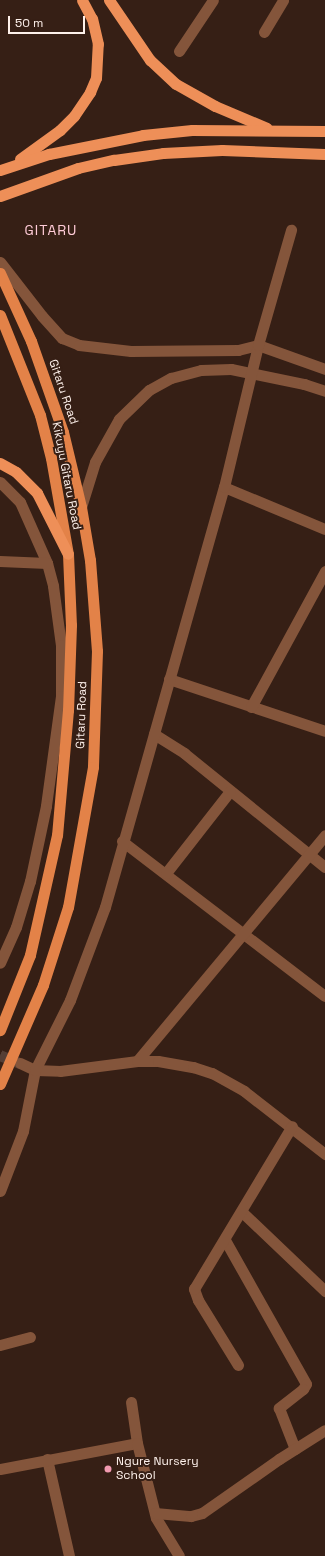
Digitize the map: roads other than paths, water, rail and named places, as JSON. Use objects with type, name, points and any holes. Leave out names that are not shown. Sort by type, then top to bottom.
[{"type":"highway","points":[[13,164],[60,130],[78,111],[90,92],[99,63],[98,44],[92,19],[82,0]]},
{"type":"highway","points":[[109,0],[150,60],[176,84],[215,106],[272,130]]},
{"type":"highway","points":[[0,170],[13,164],[98,142],[143,135],[192,130],[325,131]]},
{"type":"highway","points":[[0,196],[78,168],[114,160],[163,153],[222,150],[325,154]]},
{"type":"highway","points":[[0,463],[16,472],[37,493],[68,554]]},
{"type":"main road","name":"Gitaru Road","points":[[0,273],[31,340],[63,432],[81,507],[90,560],[97,651],[93,767],[66,913],[43,985],[0,1084]]},
{"type":"main road","name":"Kikuyu Gitaru Road","points":[[0,315],[40,415],[53,465],[68,554]]},
{"type":"main road","name":"Gitaru Road","points":[[0,1030],[30,955],[57,836],[68,710],[71,625],[68,554]]},
{"type":"street","points":[[179,51],[213,0]]},
{"type":"street","points":[[264,32],[284,0]]},
{"type":"street","points":[[0,1191],[24,1131],[35,1070],[70,1000],[91,945],[154,734],[224,487],[253,373],[258,344],[291,230]]},
{"type":"street","points":[[0,262],[42,316],[62,338],[80,345],[145,351],[238,350],[258,344],[325,369]]},
{"type":"street","points":[[81,507],[94,462],[118,419],[149,390],[172,378],[201,370],[231,369],[325,391]]},
{"type":"street","points":[[0,482],[20,502],[47,563],[53,586],[60,644],[61,696],[58,728],[46,806],[30,881],[16,927],[0,963]]},
{"type":"street","points":[[224,487],[325,529]]},
{"type":"street","points":[[0,561],[47,563]]},
{"type":"street","points":[[251,707],[325,571]]},
{"type":"street","points":[[169,679],[325,731]]},
{"type":"street","points":[[154,734],[184,753],[325,867]]},
{"type":"street","points":[[166,873],[230,790]]},
{"type":"street","points":[[137,1061],[325,835]]},
{"type":"street","points":[[122,841],[323,992]]},
{"type":"street","points":[[20,1063],[35,1070],[60,1071],[137,1061],[176,1063],[212,1073],[244,1091],[292,1126],[325,1154]]},
{"type":"street","points":[[238,1365],[194,1291],[292,1126]]},
{"type":"street","points":[[242,1212],[325,1291]]},
{"type":"street","points":[[225,1240],[306,1384],[303,1389],[279,1408],[295,1449]]},
{"type":"street","points":[[0,1345],[30,1337]]},
{"type":"street","points":[[131,1402],[137,1443],[155,1513],[179,1556]]},
{"type":"street","points":[[155,1513],[191,1516],[202,1513],[325,1430]]},
{"type":"street","points":[[0,1469],[137,1443]]},
{"type":"street","points":[[47,1460],[69,1556]]},
{"type":"tunnel","points":[[0,1055],[20,1063]]},
{"type":"place","name":"Ngure Nursery School","points":[[108,1469]]},
{"type":"district","name":"GITARU","points":[[51,230]]}]
